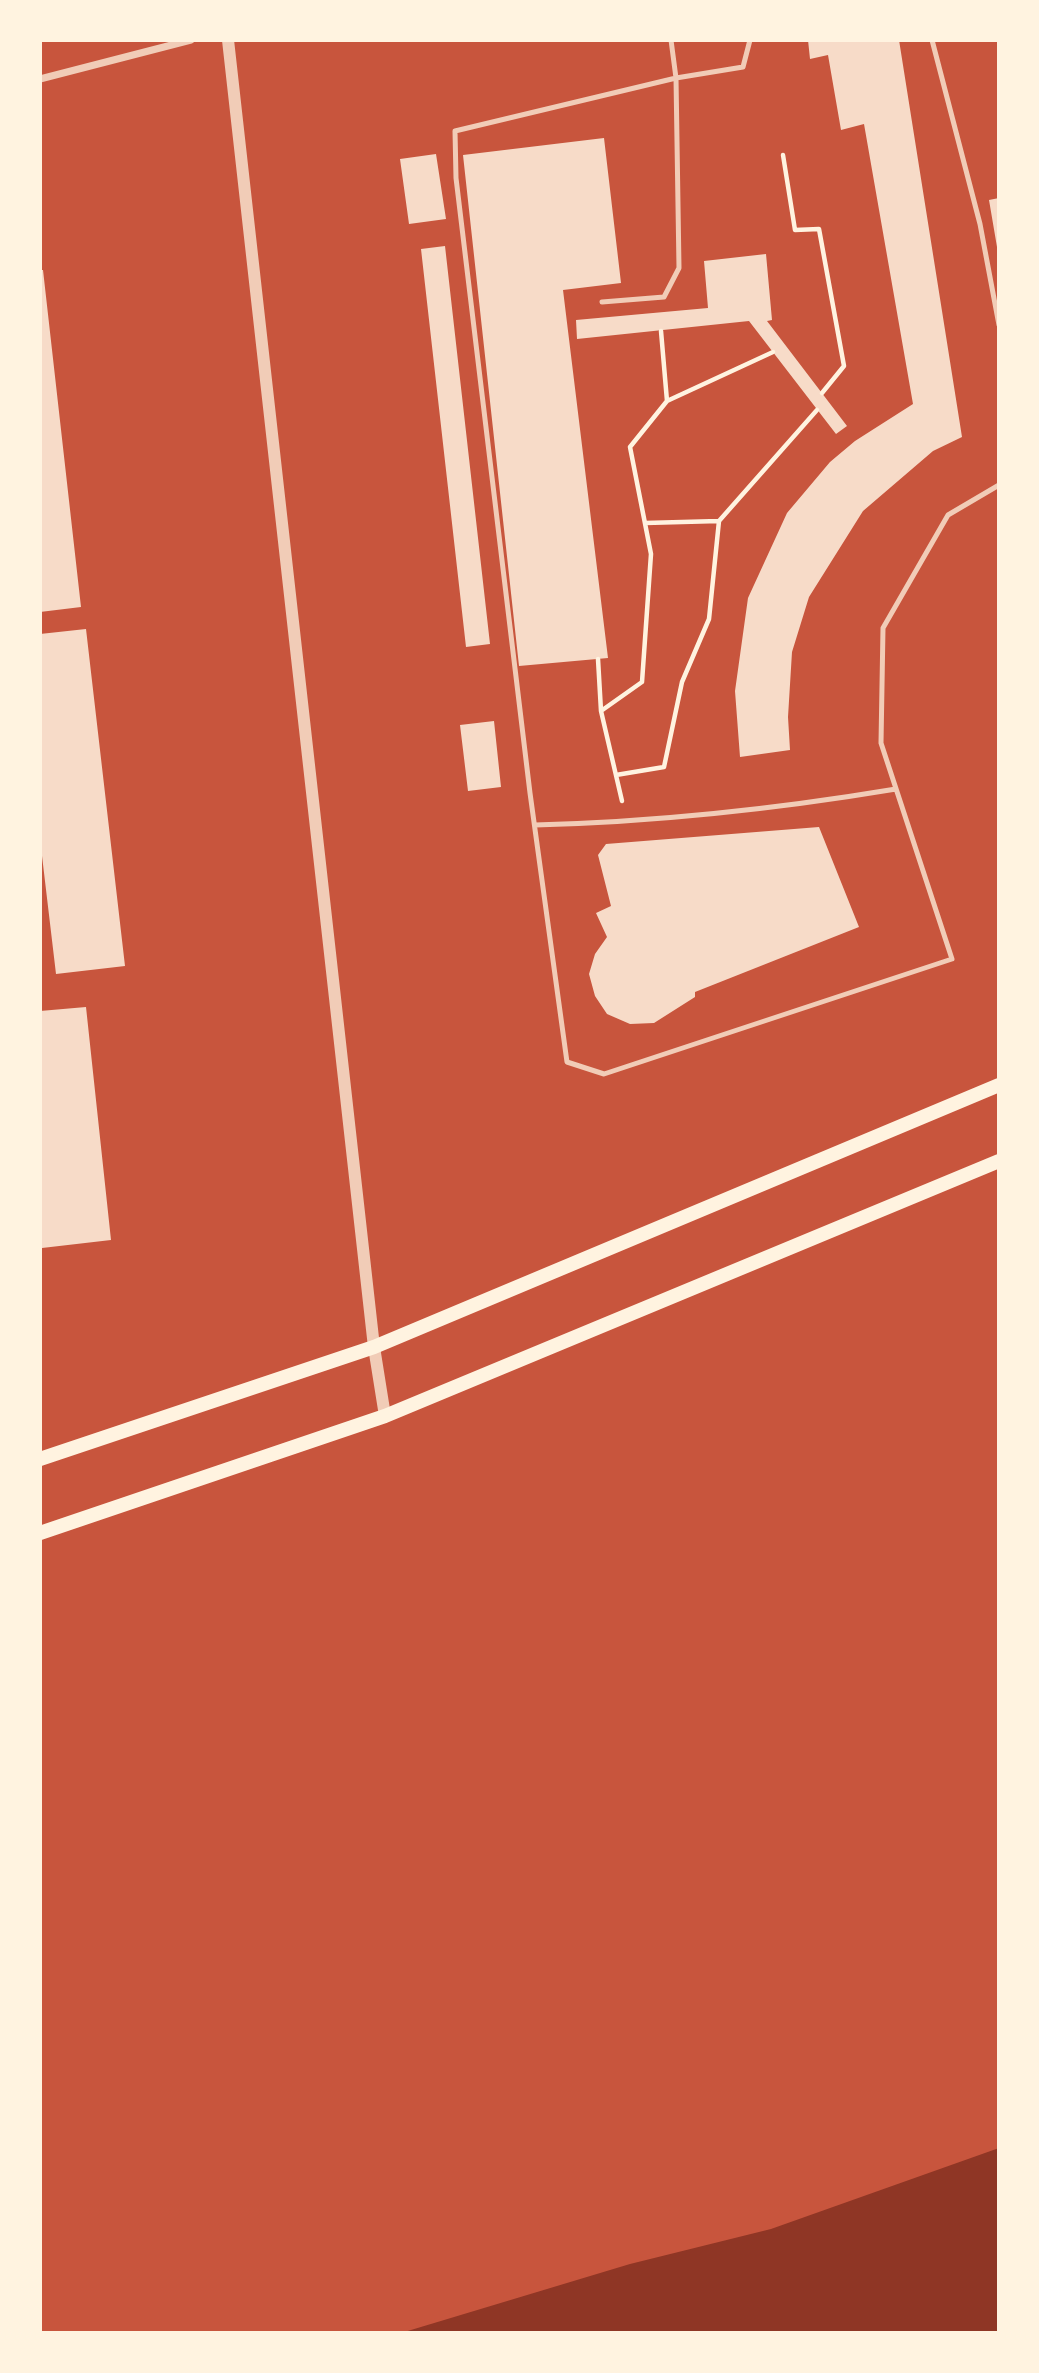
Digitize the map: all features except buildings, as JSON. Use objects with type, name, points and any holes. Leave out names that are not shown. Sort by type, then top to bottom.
[{"type":"main road","points":[[40,1459],[374,1347],[999,1085]]},
{"type":"main road","points":[[40,1534],[385,1416],[999,1161]]},
{"type":"street","points":[[40,79],[191,40]]},
{"type":"street","points":[[228,40],[374,1347],[385,1416]]},
{"type":"lane","points":[[602,302],[664,298],[679,268],[676,78],[671,40]]},
{"type":"lane","points":[[750,40],[743,67],[676,78],[455,131],[456,178],[535,825],[567,1062],[604,1074],[952,959],[881,743],[883,628],[948,515],[999,485]]},
{"type":"lane","points":[[932,40],[980,223],[999,325]]},
{"type":"lane","points":[[535,825],[627,822],[785,807],[896,789]]},
{"type":"path","points":[[783,155],[795,230],[819,229],[844,366],[822,393]]},
{"type":"path","points":[[660,331],[667,401]]},
{"type":"path","points":[[601,711],[642,682],[651,554],[630,447],[667,401],[773,352]]},
{"type":"path","points":[[616,775],[664,767],[681,681],[709,618],[719,521],[817,410]]},
{"type":"path","points":[[645,523],[719,521]]},
{"type":"path","points":[[598,659],[601,711],[627,822]]},
{"type":"shaded area","points":[[999,2148],[999,2333],[401,2333],[630,2264],[771,2229]]}]
